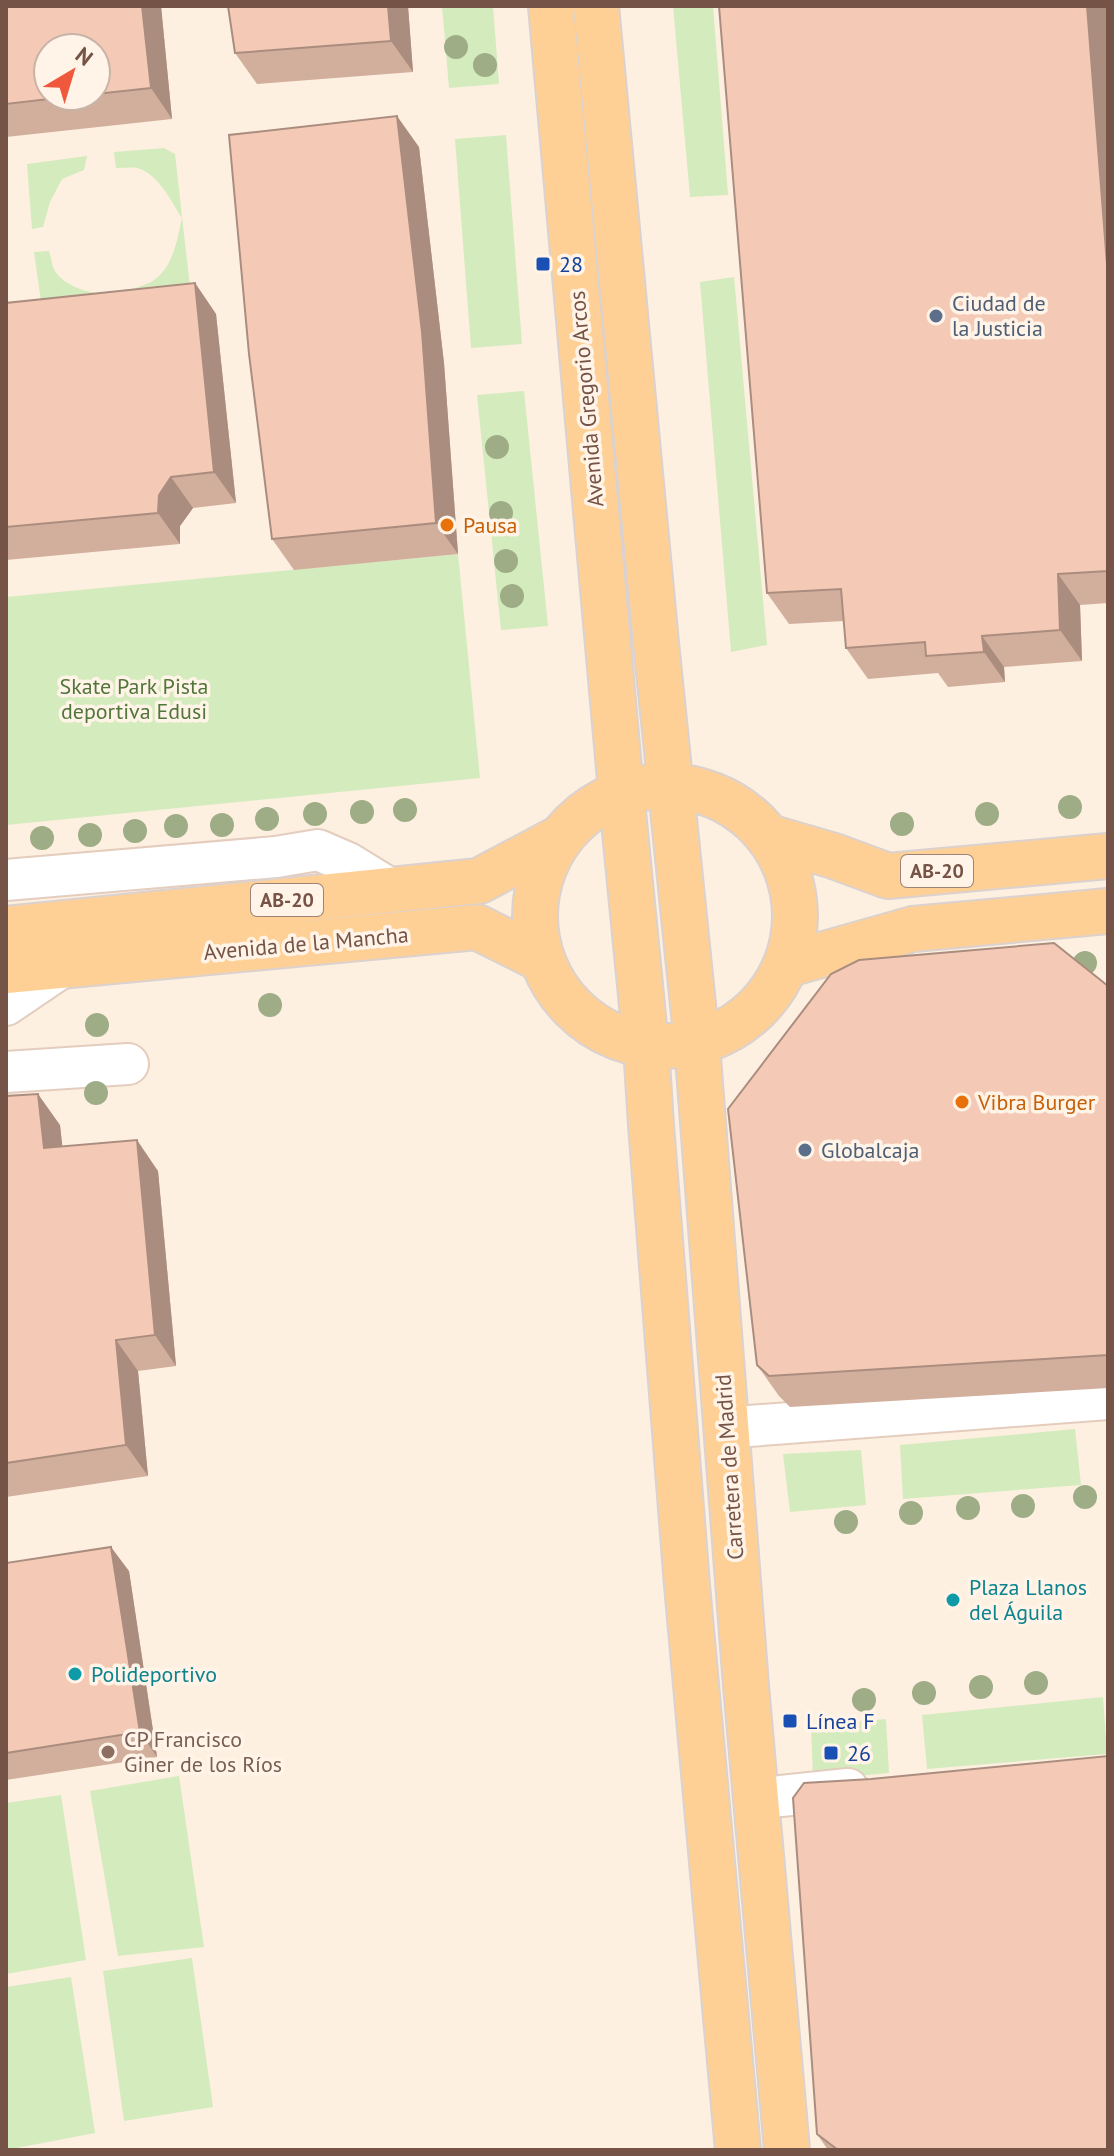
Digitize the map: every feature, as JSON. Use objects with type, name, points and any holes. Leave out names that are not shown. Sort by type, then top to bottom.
[{"type":"main road","name":"Avenida Gregorio Arcos","points":[[551,6],[621,791]]},
{"type":"main road","points":[[596,6],[671,784]]},
{"type":"main road","name":"Avenida de la Mancha","points":[[6,929],[479,881],[558,839],[586,810],[621,791],[671,784],[728,800],[772,838],[888,876],[1108,856]]},
{"type":"main road","name":"Carretera de Madrid","points":[[671,784],[697,1044],[746,1686],[787,2150]]},
{"type":"main road","points":[[621,791],[646,1046],[687,1585],[738,2150]]},
{"type":"main road","name":"Avenida de la Mancha","points":[[558,839],[535,896],[541,959],[564,1000],[601,1031],[646,1046],[697,1044],[753,1015],[789,964],[796,898],[772,838]]},
{"type":"main road","points":[[789,964],[913,929],[1108,911]]},
{"type":"main road","name":"Avenida de la Mancha","points":[[6,971],[477,927],[541,959]]},
{"type":"street","name":"Avenida de la Mancha","points":[[6,880],[276,857],[318,850],[348,863],[392,890]]},
{"type":"street","name":"Avenida de la Mancha","points":[[6,1005],[65,965]]},
{"type":"street","points":[[6,1072],[128,1064]]},
{"type":"street","points":[[749,1426],[1108,1399]]},
{"type":"street","points":[[781,1796],[890,1785]]},
{"type":"green space","points":[[442,6],[493,6],[499,84],[449,88]]},
{"type":"green space","points":[[673,6],[713,6],[728,195],[690,197]]},
{"type":"green space","points":[[506,135],[522,344],[471,348],[455,139]]},
{"type":"green space","points":[[164,148],[175,154],[191,296],[135,308],[130,290],[151,282],[161,274],[174,252],[182,218],[163,188],[145,171],[116,168],[114,152]]},
{"type":"green space","points":[[87,156],[84,170],[62,179],[50,202],[43,227],[32,229],[27,164]]},
{"type":"green space","points":[[49,251],[55,271],[64,281],[104,294],[43,316],[34,252]]},
{"type":"green space","points":[[734,277],[767,645],[731,652],[700,282]]},
{"type":"green space","points":[[524,391],[548,626],[501,630],[477,395]]},
{"type":"green space","name":"Skate Park Pista deportiva Edusi","points":[[458,554],[480,778],[6,825],[6,597]]},
{"type":"green space","points":[[1075,1429],[1081,1485],[903,1499],[900,1445]]},
{"type":"green space","points":[[861,1450],[866,1505],[790,1512],[783,1454]]},
{"type":"green space","points":[[1103,1697],[1107,1754],[927,1769],[922,1715]]},
{"type":"green space","points":[[886,1719],[889,1773],[813,1780],[811,1726]]},
{"type":"green space","points":[[179,1776],[204,1947],[118,1956],[90,1791]]},
{"type":"green space","points":[[61,1795],[86,1960],[6,1974],[6,1803]]},
{"type":"green space","points":[[192,1958],[213,2107],[124,2121],[103,1971]]},
{"type":"green space","points":[[71,1977],[95,2133],[6,2150],[6,1987]]},
{"type":"building","points":[[6,6],[142,6],[151,88],[112,92],[112,32],[32,32],[32,101],[6,104]]},
{"type":"building","points":[[228,6],[388,6],[391,41],[235,53]]},
{"type":"building","name":"Ciudad de la Justicia","points":[[719,6],[1087,6],[1108,277],[1108,571],[1058,574],[1060,630],[982,636],[984,652],[926,656],[925,642],[846,648],[841,589],[767,593]]},
{"type":"building","points":[[397,116],[422,332],[436,523],[272,539],[249,354],[229,135]]},
{"type":"building","points":[[195,283],[214,472],[171,477],[159,495],[158,513],[6,527],[6,303]]},
{"type":"building","points":[[1054,943],[1108,986],[1108,1355],[769,1376],[757,1365],[728,1109],[831,974],[859,960]]},
{"type":"building","points":[[38,1094],[44,1148],[137,1140],[155,1335],[116,1340],[126,1445],[6,1463],[6,1096]]},
{"type":"building","name":"Polideportivo","points":[[111,1547],[140,1732],[6,1753],[6,1563]]},
{"type":"building","points":[[1108,1756],[1108,2150],[838,2150],[817,2134],[793,1798],[804,1783]]},
{"type":"place","name":"28","points":[[543,264]]},
{"type":"place","name":"Ciudad de la Justicia","points":[[936,316]]},
{"type":"place","name":"Pausa","points":[[447,525]]},
{"type":"place","name":"Vibra Burger","points":[[962,1102]]},
{"type":"place","name":"Globalcaja","points":[[805,1150]]},
{"type":"place","name":"Plaza Llanos del Águila","points":[[953,1600]]},
{"type":"place","name":"Polideportivo","points":[[75,1674]]},
{"type":"place","name":"Línea F","points":[[790,1721]]},
{"type":"place","name":"CP Francisco Giner de los Ríos","points":[[108,1752]]},
{"type":"place","name":"26","points":[[831,1753]]}]
